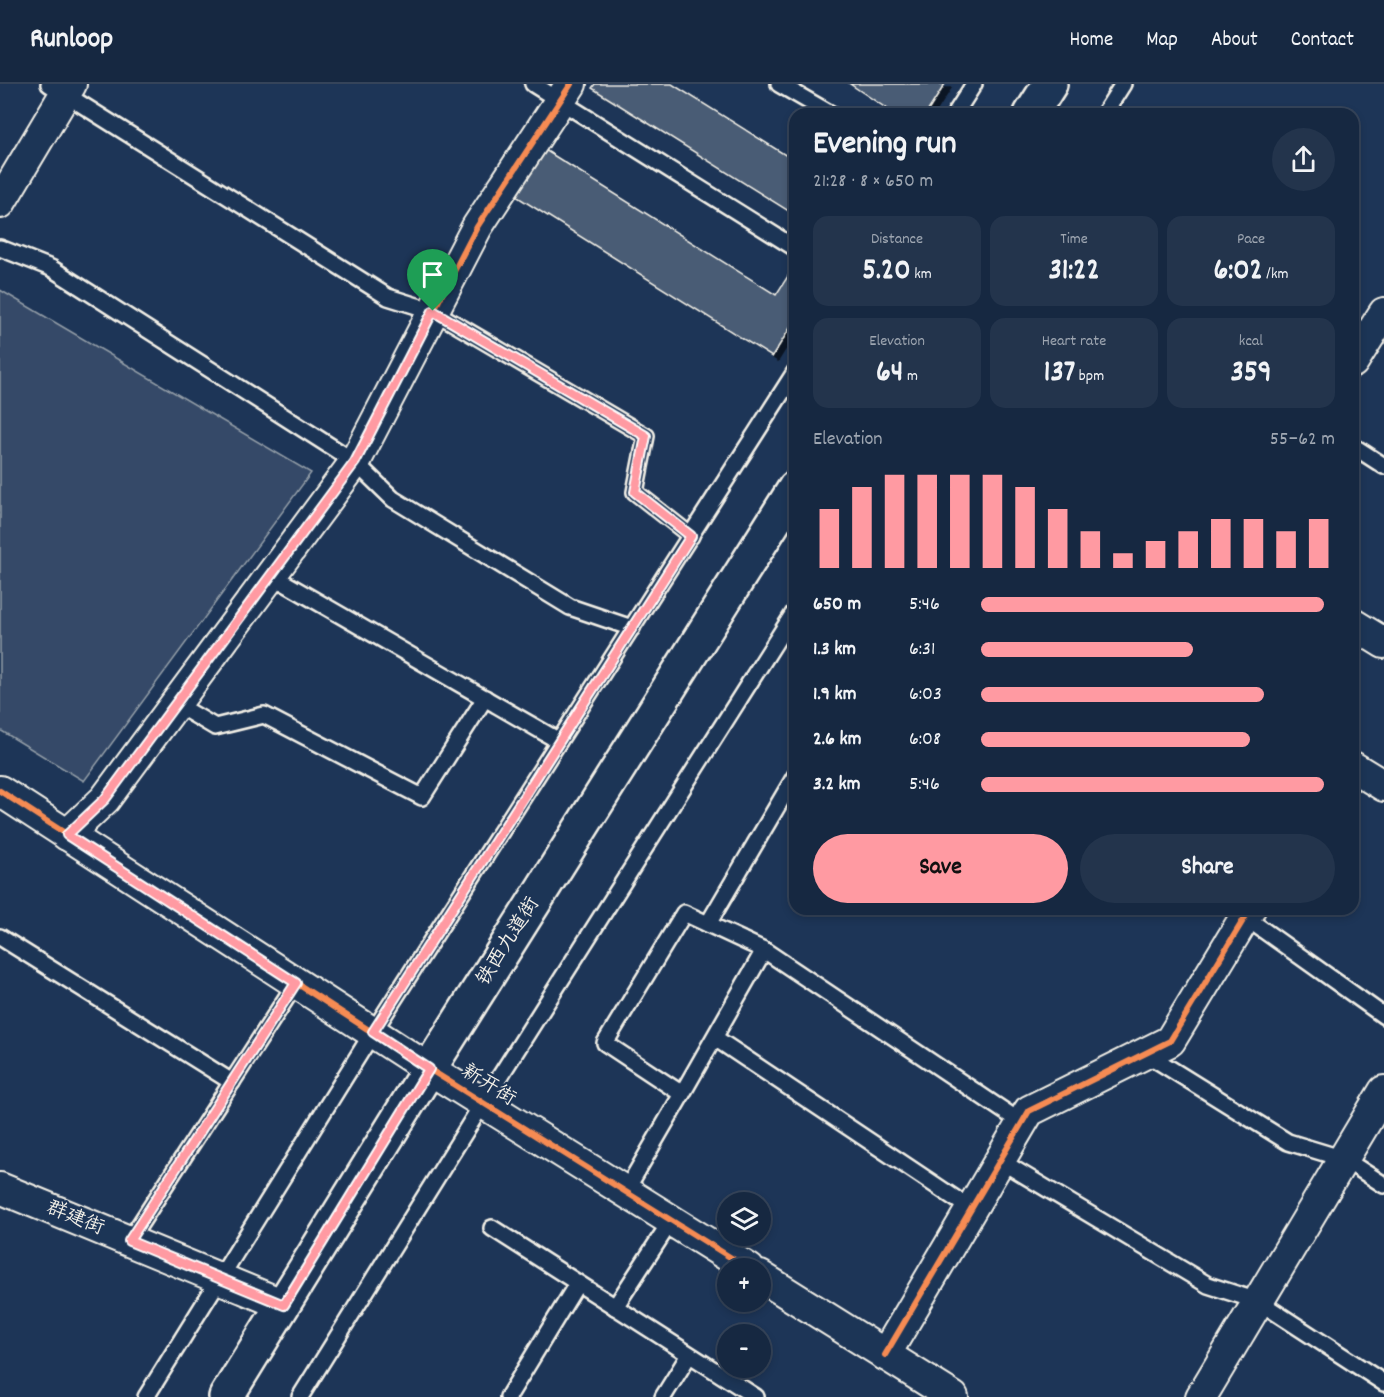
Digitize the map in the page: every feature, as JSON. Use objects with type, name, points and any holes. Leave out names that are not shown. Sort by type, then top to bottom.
[{"type":"main road","points":[[1035,108],[1050,84]]},
{"type":"main road","name":"铁西九道街","points":[[226,1397],[429,1069],[789,498]]},
{"type":"street","points":[[0,203],[62,87]]},
{"type":"street","points":[[67,835],[105,799],[355,462],[477,227],[566,92]]},
{"type":"street","points":[[1359,353],[1384,313]]},
{"type":"street","points":[[1359,628],[1384,643]]},
{"type":"street","points":[[1359,771],[1384,786]]},
{"type":"street","name":"新开街","points":[[4,801],[67,835],[429,1069],[730,1258]]},
{"type":"street","points":[[885,1355],[1029,1111],[1170,1041],[1246,915]]},
{"type":"street","points":[[1201,1397],[1384,1091]]},
{"type":"street","name":"群建街","points":[[2,1191],[284,1305]]},
{"type":"street","points":[[771,1283],[885,1355],[921,1388],[953,1397]]},
{"type":"lane","points":[[533,84],[566,92],[789,244]]},
{"type":"lane","points":[[779,84],[821,108]]},
{"type":"lane","points":[[960,108],[974,84]]},
{"type":"lane","points":[[1108,108],[1123,84]]},
{"type":"lane","points":[[62,87],[388,297],[433,311],[646,436],[635,492],[691,536]]},
{"type":"lane","points":[[0,248],[51,268],[355,462],[393,499],[570,607],[632,628]]},
{"type":"lane","points":[[146,1397],[373,1032],[789,381]]},
{"type":"lane","points":[[1359,450],[1384,466]]},
{"type":"lane","points":[[271,575],[559,741]]},
{"type":"lane","points":[[300,1397],[483,1103],[789,620]]},
{"type":"lane","points":[[176,704],[215,727],[264,715],[422,797],[485,699]]},
{"type":"lane","points":[[708,924],[789,786]]},
{"type":"lane","points":[[682,1094],[605,1043],[684,913],[764,950],[1022,1123]]},
{"type":"lane","points":[[1250,915],[1384,1016]]},
{"type":"lane","points":[[0,937],[232,1082]]},
{"type":"lane","points":[[625,1192],[764,950]]},
{"type":"lane","points":[[129,1241],[296,983]]},
{"type":"lane","points":[[715,1038],[971,1209]]},
{"type":"lane","points":[[1145,1053],[1288,1142],[1344,1159],[1384,1185]]},
{"type":"lane","points":[[999,1160],[1208,1285],[1258,1301],[1384,1383]]},
{"type":"lane","points":[[615,1307],[671,1221]]},
{"type":"lane","points":[[492,1228],[756,1397]]},
{"type":"lane","points":[[508,1397],[577,1284]]},
{"type":"lane","points":[[663,1397],[689,1355]]},
{"type":"shaded area","points":[[0,290],[311,473],[84,781],[0,730]]},
{"type":"building","points":[[595,84],[672,84],[789,157],[789,211],[592,88]]},
{"type":"building","points":[[850,84],[945,84],[930,108],[886,108]]},
{"type":"building","points":[[545,150],[776,295],[789,274],[789,330],[772,357],[516,196]]},
{"type":"cycle path","points":[[67,835],[105,799],[355,462],[477,227],[571,84]]},
{"type":"cycle path","points":[[0,791],[429,1069],[731,1258]]},
{"type":"cycle path","points":[[885,1355],[1029,1111],[1170,1041],[1246,915]]},
{"type":"route","points":[[433,311],[646,436],[635,492],[691,536],[373,1032],[429,1069],[284,1305],[129,1241],[296,983],[67,835],[105,799],[355,462],[433,311]]}]
